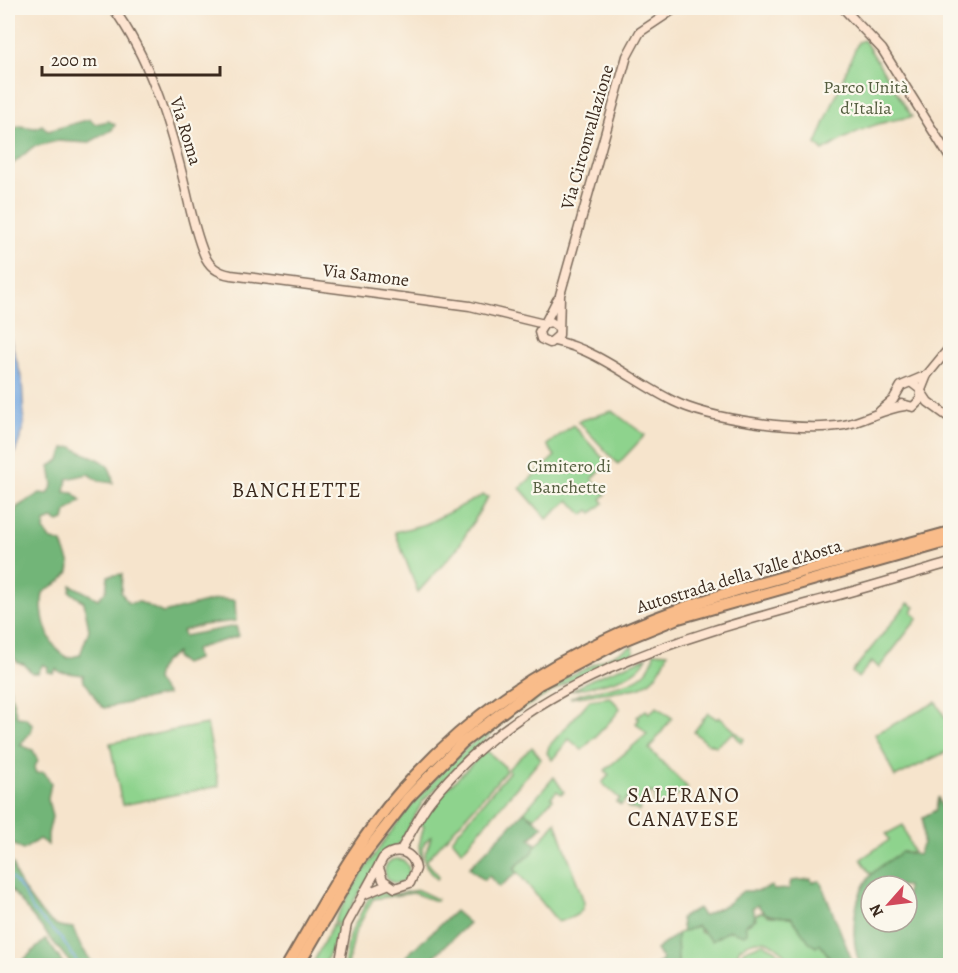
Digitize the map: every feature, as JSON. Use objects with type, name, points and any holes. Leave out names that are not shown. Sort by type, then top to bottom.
[{"type":"highway","name":"Autostrada della Valle d'Aosta","points":[[292,963],[352,855],[400,791],[457,734],[535,676],[598,641],[672,610],[951,532]]},
{"type":"highway","name":"Autostrada della Valle d'Aosta","points":[[292,963],[359,861],[408,798],[462,743],[539,684],[621,641],[675,619],[951,542]]},
{"type":"main road","name":"Via Circonvallazione","points":[[544,324],[560,295],[630,50],[636,38],[646,27],[676,8]]},
{"type":"main road","points":[[843,8],[882,49],[951,158]]},
{"type":"main road","name":"Via Roma","points":[[117,9],[152,79],[179,162],[204,254],[211,265]]},
{"type":"main road","name":"Via Samone","points":[[211,265],[221,273],[231,275],[458,304],[544,324]]},
{"type":"main road","name":"Via Circonvallazione","points":[[559,329],[560,295]]},
{"type":"main road","name":"Via Samone","points":[[518,319],[540,336]]},
{"type":"main road","points":[[578,347],[555,341],[546,343],[540,336],[544,324],[551,322],[578,347],[660,394],[693,409],[755,421],[815,427],[847,424],[905,406],[916,405],[940,411]]},
{"type":"main road","points":[[555,341],[559,329]]},
{"type":"main road","points":[[916,405],[921,399],[921,391],[927,375],[951,347]]},
{"type":"main road","points":[[872,417],[886,407],[904,384],[912,383],[927,375]]},
{"type":"main road","points":[[912,383],[940,411],[951,418]]},
{"type":"main road","points":[[897,393],[899,401],[905,406]]},
{"type":"main road","points":[[400,851],[416,827],[424,809],[441,788],[504,727],[536,706],[598,672],[666,644],[951,563]]},
{"type":"main road","points":[[365,894],[387,885],[399,888],[409,884],[416,869],[412,845],[416,827]]},
{"type":"main road","points":[[339,966],[347,924],[384,856],[392,851],[400,851],[414,860]]},
{"type":"main road","points":[[379,868],[381,877],[387,885]]},
{"type":"green space","name":"Parco Unità d'Italia","points":[[864,40],[912,117],[866,128],[823,151],[816,144],[858,42]]},
{"type":"green space","points":[[90,119],[95,124],[109,121],[115,125],[112,130],[88,143],[57,141],[33,147],[8,168],[8,132],[19,126],[36,128],[42,125],[48,131]]},
{"type":"green space","points":[[612,411],[645,435],[618,464],[578,421]]},
{"type":"green space","name":"Cimitero di Banchette","points":[[573,425],[608,464],[592,479],[606,494],[601,499],[604,503],[592,513],[589,510],[583,515],[569,500],[547,519],[520,488],[555,456],[547,445]]},
{"type":"green space","points":[[73,447],[99,459],[109,467],[113,483],[99,481],[88,474],[67,479],[65,492],[74,493],[81,501],[66,512],[64,520],[59,522],[52,519],[45,522],[44,531],[50,539],[62,543],[70,567],[66,577],[43,593],[42,601],[42,611],[50,639],[61,653],[68,658],[80,655],[89,630],[84,602],[70,592],[71,585],[98,599],[106,591],[108,576],[122,574],[121,592],[128,603],[140,602],[163,613],[218,599],[235,600],[236,621],[203,625],[182,631],[184,636],[236,626],[239,636],[195,649],[197,659],[184,664],[176,658],[176,653],[168,658],[160,667],[156,680],[167,695],[104,708],[84,682],[83,675],[60,672],[56,669],[53,673],[47,672],[48,667],[43,664],[38,673],[32,673],[24,664],[18,663],[8,649],[8,531],[17,507],[40,493],[48,494],[53,485],[50,466],[60,460],[64,448]]},
{"type":"green space","points":[[483,495],[488,497],[457,549],[418,592],[395,532],[426,524]]},
{"type":"green space","points":[[908,603],[915,607],[912,612],[918,618],[879,668],[872,661],[858,678],[852,672]]},
{"type":"green space","points":[[632,646],[634,652],[568,682],[519,711],[518,709],[561,680]]},
{"type":"green space","points":[[654,652],[668,653],[657,674],[644,685],[638,688],[570,698],[633,680],[651,665]]},
{"type":"green space","points":[[647,657],[634,672],[624,677],[571,691],[592,679]]},
{"type":"green space","points":[[8,682],[17,717],[26,718],[33,725],[31,732],[20,745],[33,750],[38,761],[34,768],[36,773],[44,772],[51,783],[48,799],[52,817],[48,845],[39,839],[23,850],[8,841]]},
{"type":"green space","points":[[610,697],[620,708],[610,722],[582,750],[569,739],[552,760],[547,753],[549,746],[590,700]]},
{"type":"green space","points":[[936,702],[950,726],[950,750],[895,777],[875,734]]},
{"type":"green space","points":[[657,707],[672,718],[649,749],[688,788],[662,805],[654,804],[655,794],[650,792],[648,800],[643,799],[639,811],[627,807],[630,801],[627,798],[621,805],[616,802],[620,799],[602,783],[609,775],[605,770],[647,734],[636,723],[639,720],[637,717],[646,710],[649,713]]},
{"type":"green space","points":[[512,713],[423,801],[401,842],[379,857],[374,871],[355,899],[342,926],[334,922],[369,863],[411,807],[458,756]]},
{"type":"green space","points":[[708,713],[717,719],[719,717],[744,739],[742,743],[733,733],[716,746],[707,743],[694,732]]},
{"type":"green space","points":[[207,724],[219,786],[122,805],[110,743]]},
{"type":"green space","points":[[532,747],[541,759],[462,851],[452,839],[509,772],[508,769]]},
{"type":"green space","points":[[486,750],[505,767],[506,771],[426,861],[439,876],[437,879],[424,861],[431,836],[424,843],[421,860],[420,858],[419,845],[424,826],[420,824],[434,802]]},
{"type":"green space","points":[[554,777],[564,792],[561,794],[557,791],[551,797],[553,799],[534,818],[524,812]]},
{"type":"green space","points":[[938,797],[942,808],[950,815],[950,965],[860,965],[854,931],[859,899],[859,934],[919,934],[919,874],[872,874],[902,852],[918,855],[923,843],[923,817],[936,810]]},
{"type":"green space","points":[[524,812],[543,826],[530,839],[536,844],[533,852],[514,868],[517,873],[499,887],[489,876],[484,880],[469,868]]},
{"type":"green space","points":[[556,822],[584,902],[578,913],[558,922],[514,868]]},
{"type":"green space","points":[[903,825],[913,852],[902,852],[870,874],[861,859],[889,840],[886,834]]},
{"type":"green space","points":[[8,858],[14,866],[22,887],[45,917],[53,923],[73,928],[80,945],[94,965],[72,965],[8,886]]},
{"type":"green space","points":[[397,859],[402,860],[408,866],[408,876],[402,882],[397,883],[392,882],[386,876],[385,871],[386,866],[392,860]]},
{"type":"green space","points":[[811,879],[812,882],[820,881],[854,965],[835,965],[820,944],[816,947],[810,943],[791,917],[768,914],[758,905],[752,908],[755,915],[754,920],[745,925],[747,933],[744,935],[729,930],[712,941],[697,926],[683,932],[681,918],[698,908],[703,916],[727,904],[743,891],[758,891],[772,886],[773,890],[789,889],[791,881]]},
{"type":"green space","points":[[418,890],[437,899],[435,901],[413,893],[373,899],[355,933],[348,965],[344,966],[349,936],[368,899],[378,893],[395,894]]},
{"type":"green space","points":[[455,911],[469,923],[425,965],[414,965],[406,956]]},
{"type":"green space","points":[[762,912],[769,916],[791,917],[820,944],[835,965],[792,965],[776,946],[756,941],[740,948],[733,965],[678,965],[677,934],[697,925],[701,933],[736,931],[756,919],[755,915]]},
{"type":"green space","points":[[333,924],[341,929],[324,965],[312,965]]},
{"type":"green space","points":[[677,934],[678,965],[656,965],[663,960],[656,950]]},
{"type":"green space","points":[[46,939],[64,965],[18,965]]},
{"type":"green space","points":[[763,943],[776,950],[789,965],[738,965],[743,951]]},
{"type":"water","points":[[8,331],[22,379],[24,418],[23,431],[8,471]]},
{"type":"waterway","points":[[8,874],[22,890],[34,912],[61,938],[80,966]]},
{"type":"district","name":"BANCHETTE","points":[[297,490]]},
{"type":"district","name":"SALERANO CANAVESE","points":[[684,807]]}]
